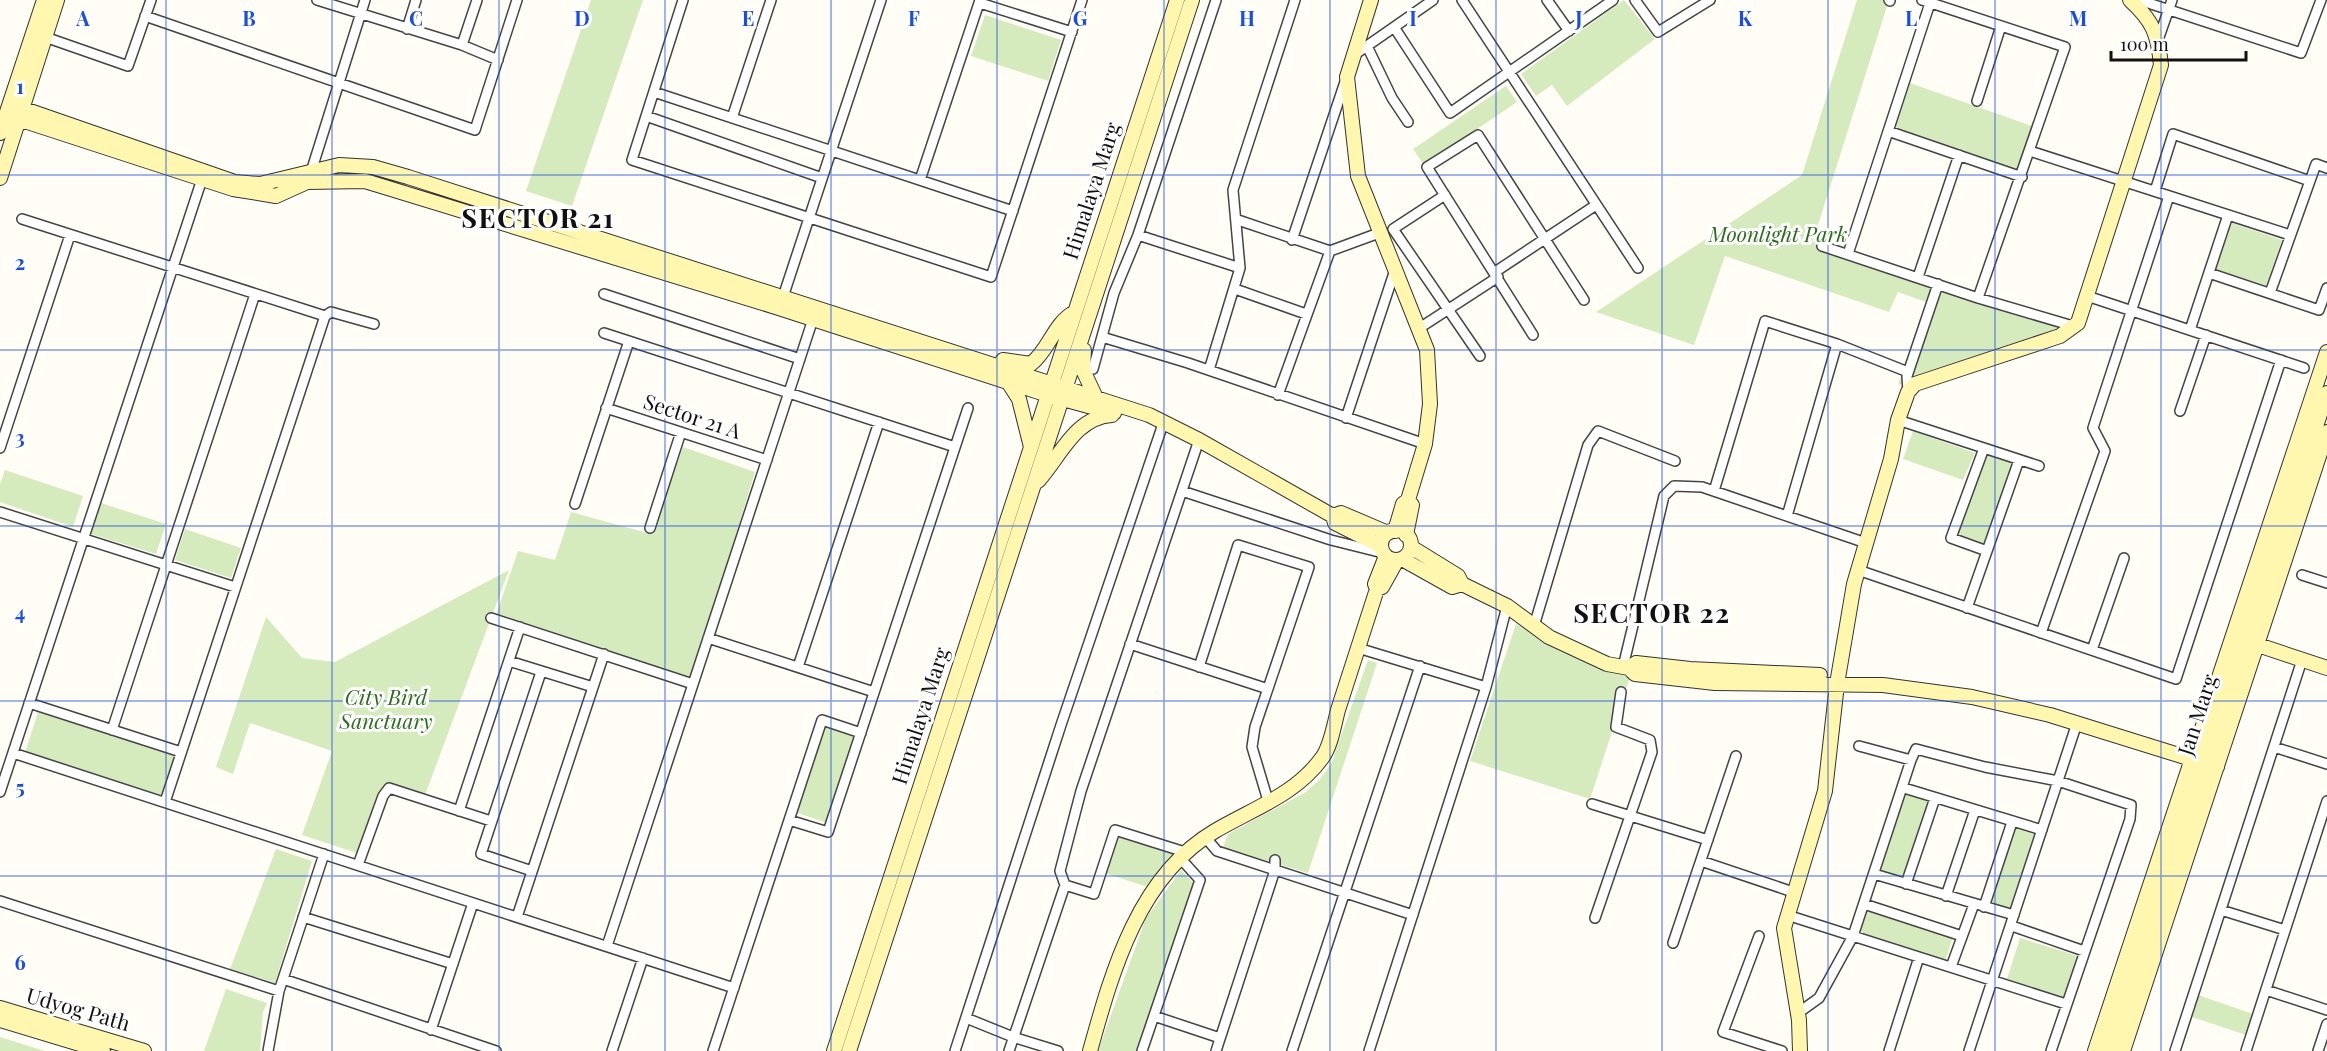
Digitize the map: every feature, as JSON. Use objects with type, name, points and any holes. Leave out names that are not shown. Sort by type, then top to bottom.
[{"type":"street","points":[[45,38],[128,66],[151,0]]},
{"type":"street","points":[[317,0],[462,45],[498,60]]},
{"type":"street","points":[[309,177],[365,0]]},
{"type":"street","points":[[407,29],[416,0]]},
{"type":"street","points":[[462,45],[477,0]]},
{"type":"street","points":[[146,16],[475,130],[518,0]]},
{"type":"street","points":[[683,0],[632,160],[991,277],[1082,0]]},
{"type":"street","points":[[732,118],[771,0]]},
{"type":"street","points":[[781,302],[881,0]]},
{"type":"street","name":"Himalaya Marg","points":[[834,1051],[1177,0]]},
{"type":"street","name":"Himalaya Marg","points":[[849,1051],[1192,0]]},
{"type":"street","points":[[1094,369],[1113,299],[1138,235],[1216,0]]},
{"type":"street","points":[[1209,370],[1240,268],[1238,220],[1233,190],[1294,0]]},
{"type":"street","points":[[1292,240],[1371,0]]},
{"type":"street","points":[[1353,56],[1433,0]]},
{"type":"street","points":[[1462,0],[1638,268]]},
{"type":"street","points":[[1547,0],[1569,31]]},
{"type":"street","points":[[1394,27],[1450,113],[1613,0]]},
{"type":"street","points":[[1635,0],[1658,32],[1710,0]]},
{"type":"street","points":[[1908,392],[1916,384],[1932,378],[2060,336],[2078,323],[2161,64],[2158,40],[2148,16],[2130,0]]},
{"type":"street","points":[[2139,0],[2301,53],[2321,0]]},
{"type":"street","points":[[2158,40],[2172,0]]},
{"type":"street","points":[[920,180],[980,1],[1071,32]]},
{"type":"street","points":[[1848,254],[1888,131],[1926,1],[2065,47],[2022,177],[1978,298]]},
{"type":"street","points":[[0,133],[30,87],[45,38],[47,2]]},
{"type":"street","points":[[0,178],[11,146],[14,112],[47,2]]},
{"type":"street","points":[[1977,101],[2001,26]]},
{"type":"street","points":[[1367,46],[1392,98],[1408,122]]},
{"type":"street","points":[[1090,1051],[1125,940],[1142,909],[1185,856],[1206,838],[1269,804],[1306,778],[1325,755],[1377,589],[1375,584],[1400,536],[1403,504],[1408,500],[1425,444],[1430,404],[1427,350],[1394,273],[1358,176],[1347,77]]},
{"type":"street","points":[[30,87],[34,103],[43,122]]},
{"type":"street","points":[[654,92],[1013,211]]},
{"type":"street","points":[[14,112],[203,175],[234,182],[260,184],[309,177],[339,165],[373,167],[781,302],[1008,382],[1050,389]]},
{"type":"street","points":[[646,116],[822,178]]},
{"type":"street","points":[[11,146],[23,133],[43,122]]},
{"type":"street","points":[[1888,131],[2022,177]]},
{"type":"street","points":[[1533,335],[1497,274],[1427,167],[1478,135],[1584,300]]},
{"type":"street","points":[[2155,191],[2173,135],[2310,181]]},
{"type":"street","points":[[2030,151],[2290,235]]},
{"type":"street","points":[[1918,277],[1959,156]]},
{"type":"street","points":[[2270,293],[2316,164],[2327,168]]},
{"type":"street","points":[[0,792],[4,768],[13,753],[203,175]]},
{"type":"street","points":[[1445,195],[1394,229],[1480,356]]},
{"type":"street","points":[[2041,633],[2105,451],[2093,428],[2169,196]]},
{"type":"street","points":[[1418,329],[1596,205]]},
{"type":"street","points":[[2190,330],[2228,215]]},
{"type":"street","points":[[22,219],[325,316]]},
{"type":"street","points":[[1238,220],[1330,251],[1379,233]]},
{"type":"street","points":[[0,448],[70,235]]},
{"type":"street","points":[[1138,235],[1240,268]]},
{"type":"street","points":[[1822,246],[2073,327]]},
{"type":"street","points":[[1278,395],[1330,251]]},
{"type":"street","points":[[1346,418],[1394,273]]},
{"type":"street","points":[[2209,273],[2319,310],[2327,288]]},
{"type":"street","points":[[1800,1051],[1798,1013],[1784,928],[1825,791],[1838,680],[1858,570],[1892,459],[1898,420],[1908,392],[1908,372],[1938,284]]},
{"type":"street","points":[[1235,289],[1306,314]]},
{"type":"street","points":[[1096,293],[1113,299]]},
{"type":"street","points":[[112,730],[255,294]]},
{"type":"street","points":[[604,294],[800,359]]},
{"type":"street","points":[[2087,296],[2304,368]]},
{"type":"street","points":[[165,802],[325,316],[331,312],[374,324]]},
{"type":"street","points":[[986,363],[1002,360],[1031,364],[1042,355],[1063,319],[1075,312]]},
{"type":"street","points":[[607,946],[815,314]]},
{"type":"street","points":[[815,314],[986,363],[1120,415],[1162,424]]},
{"type":"street","points":[[1714,491],[1765,321],[1837,344],[1908,372]]},
{"type":"street","points":[[1085,327],[1083,370],[1096,398]]},
{"type":"street","points":[[604,333],[955,447]]},
{"type":"street","points":[[2180,411],[2206,335]]},
{"type":"street","points":[[1102,337],[1209,370],[1425,444]]},
{"type":"street","points":[[575,504],[628,341]]},
{"type":"street","points":[[1787,516],[1837,344]]},
{"type":"street","points":[[2095,1051],[2204,763],[2327,352]]},
{"type":"street","points":[[1858,570],[2176,679],[2281,360]]},
{"type":"street","points":[[1008,382],[1019,399],[1031,447]]},
{"type":"street","name":"Jan Marg","points":[[2251,643],[2327,393]]},
{"type":"street","points":[[1064,394],[1096,398],[1149,416],[1199,440],[1333,516],[1335,523],[1390,555],[1452,586],[1462,584],[1507,606],[1549,637],[1598,660],[1626,667],[1636,663],[1690,669],[1877,681],[1883,686],[1972,697],[2077,723],[2204,763]]},
{"type":"street","name":"Sector 21 A","points":[[606,408],[767,460]]},
{"type":"street","points":[[789,820],[828,832],[968,408]]},
{"type":"street","points":[[1032,487],[1079,429],[1101,416],[1120,415]]},
{"type":"street","points":[[1898,420],[2039,466]]},
{"type":"street","points":[[798,667],[879,422]]},
{"type":"street","points":[[955,1051],[1162,424]]},
{"type":"street","points":[[1534,627],[1588,445],[1598,431],[1675,461]]},
{"type":"street","points":[[650,528],[681,432]]},
{"type":"street","name":"Jan Marg","points":[[2109,1051],[2204,763],[2251,643],[2327,432]]},
{"type":"street","points":[[1009,1051],[1065,885],[1060,871],[1081,791],[1199,440]]},
{"type":"street","points":[[1983,448],[1951,538],[1987,550]]},
{"type":"street","points":[[1967,608],[2019,460]]},
{"type":"street","points":[[1626,667],[1664,496],[1674,486],[1702,487],[1866,543]]},
{"type":"street","points":[[1182,491],[1331,540],[1390,555]]},
{"type":"street","points":[[0,512],[235,587]]},
{"type":"street","points":[[1333,516],[1341,513],[1400,536],[1458,576],[1462,584]]},
{"type":"street","points":[[1390,555],[1400,536]]},
{"type":"street","points":[[1199,667],[1238,545],[1309,567],[1255,727],[1252,747],[1269,804]]},
{"type":"street","points":[[2092,650],[2124,558]]},
{"type":"street","points":[[2302,575],[2327,583]]},
{"type":"street","points":[[1369,1051],[1486,687],[1507,606]]},
{"type":"street","points":[[491,618],[693,684]]},
{"type":"street","points":[[459,811],[520,627]]},
{"type":"street","points":[[708,638],[874,692]]},
{"type":"street","points":[[2251,643],[2327,668]]},
{"type":"street","points":[[1130,644],[1268,689]]},
{"type":"street","points":[[1358,648],[1486,687]]},
{"type":"street","points":[[517,917],[604,654]]},
{"type":"street","points":[[2175,1051],[2302,660]]},
{"type":"street","points":[[509,661],[593,687]]},
{"type":"street","points":[[1292,1051],[1420,666]]},
{"type":"street","points":[[532,871],[481,854],[541,672]]},
{"type":"street","points":[[1595,918],[1652,752],[1650,740],[1617,727],[1621,692]]},
{"type":"street","points":[[29,704],[181,752]]},
{"type":"street","points":[[713,1051],[822,720],[861,733]]},
{"type":"street","points":[[1969,1051],[2077,723]]},
{"type":"street","points":[[1858,746],[1911,760]]},
{"type":"street","points":[[2274,747],[2327,764]]},
{"type":"street","points":[[1798,1013],[1819,998],[1853,936],[1916,750],[1985,767],[2058,781],[2131,805],[2130,819],[2051,1051]]},
{"type":"street","points":[[13,753],[734,988]]},
{"type":"street","points":[[1673,943],[1736,756]]},
{"type":"street","name":"Jan Marg","points":[[2123,1051],[2204,763]]},
{"type":"street","points":[[358,865],[383,796],[389,788],[491,821]]},
{"type":"street","points":[[1904,788],[2042,831]]},
{"type":"street","points":[[1906,884],[1935,798]]},
{"type":"street","points":[[2246,1051],[2327,801]]},
{"type":"street","points":[[1592,804],[1708,840]]},
{"type":"street","points":[[1946,896],[1975,810]]},
{"type":"street","points":[[1984,907],[2012,822]]},
{"type":"street","points":[[1065,885],[1094,894],[1115,830],[1185,856],[1200,880],[1143,1051]]},
{"type":"street","points":[[1206,838],[1217,851],[1413,915]]},
{"type":"street","points":[[268,1051],[279,992],[324,854]]},
{"type":"street","points":[[1217,1051],[1275,870],[1275,860]]},
{"type":"street","points":[[1701,861],[1793,892]]},
{"type":"street","points":[[1874,874],[2014,915]]},
{"type":"street","points":[[0,901],[279,992]]},
{"type":"street","points":[[431,1030],[473,903]]},
{"type":"street","points":[[1864,904],[1962,936]]},
{"type":"street","points":[[1951,967],[1974,904]]},
{"type":"street","points":[[2221,910],[2285,930]]},
{"type":"street","points":[[1787,915],[1994,979],[2066,1004]]},
{"type":"street","points":[[303,917],[453,964]]},
{"type":"street","points":[[2012,926],[2084,951]]},
{"type":"street","points":[[1759,936],[1723,1032],[1782,1051]]},
{"type":"street","points":[[1889,1051],[1919,957]]},
{"type":"street","points":[[612,1051],[643,958]]},
{"type":"street","points":[[283,979],[496,1051]]},
{"type":"street","points":[[2266,990],[2327,1010]]},
{"type":"street","name":"Udyog Path","points":[[0,1008],[144,1051]]},
{"type":"street","points":[[1154,1016],[1220,1038]]},
{"type":"street","points":[[966,1018],[1013,1037],[1058,1051]]},
{"type":"street","name":"Udyog Path","points":[[0,1020],[103,1051]]},
{"type":"street","points":[[2318,1051],[2327,1024]]},
{"type":"green space","points":[[591,0],[643,0],[572,206],[526,191]]},
{"type":"green space","points":[[1624,0],[1655,39],[1567,106],[1552,85],[1536,96],[1521,74]]},
{"type":"green space","name":"Moonlight Park","points":[[1857,0],[1889,0],[1813,241],[2058,328],[1898,385],[1926,302],[1898,292],[1889,312],[1725,256],[1694,345],[1596,312],[1802,175]]},
{"type":"green space","points":[[985,15],[1061,40],[1048,81],[971,56]]},
{"type":"green space","points":[[1910,83],[2035,127],[2021,171],[1895,127]]},
{"type":"green space","points":[[1506,86],[1517,102],[1424,165],[1413,149]]},
{"type":"green space","points":[[2232,223],[2282,240],[2266,286],[2216,269]]},
{"type":"green space","points":[[1913,431],[1975,453],[1963,480],[1903,459]]},
{"type":"green space","points":[[683,447],[755,472],[692,677],[495,618],[518,551],[555,560],[571,512],[651,534]]},
{"type":"green space","points":[[1984,448],[2019,460],[1987,551],[1951,538]]},
{"type":"green space","points":[[5,470],[83,496],[73,527],[0,502],[0,484]]},
{"type":"green space","points":[[101,503],[166,524],[156,554],[91,534]]},
{"type":"green space","points":[[185,529],[241,548],[231,578],[175,560]]},
{"type":"green space","name":"City Bird Sanctuary","points":[[509,570],[425,795],[386,782],[360,854],[302,835],[332,751],[250,723],[233,774],[216,767],[266,617],[302,658],[335,662]]},
{"type":"green space","points":[[1516,624],[1572,654],[1631,674],[1590,799],[1470,761]]},
{"type":"green space","points":[[1368,660],[1377,663],[1308,873],[1223,848],[1228,834],[1306,792],[1320,779],[1331,764]]},
{"type":"green space","points":[[38,712],[184,759],[170,799],[25,753]]},
{"type":"green space","points":[[824,727],[856,738],[827,823],[795,812]]},
{"type":"green space","points":[[1906,791],[1931,800],[1904,880],[1879,871]]},
{"type":"green space","points":[[2014,826],[2043,835],[2017,914],[1988,905]]},
{"type":"green space","points":[[1118,836],[1175,855],[1147,887],[1105,873]]},
{"type":"green space","points":[[276,849],[312,861],[275,983],[230,969]]},
{"type":"green space","points":[[1181,870],[1194,884],[1136,1051],[1098,1051],[1146,918]]},
{"type":"green space","points":[[1865,908],[1953,936],[1945,962],[1857,933]]},
{"type":"green space","points":[[2020,938],[2078,956],[2065,997],[2007,979]]},
{"type":"green space","points":[[226,989],[267,1003],[263,1012],[260,1051],[204,1051]]},
{"type":"green space","points":[[2198,995],[2253,1014],[2246,1035],[2189,1016]]},
{"type":"green space","points":[[0,1037],[45,1051],[0,1051]]},
{"type":"district","name":"SECTOR 21","points":[[538,219]]},
{"type":"district","name":"SECTOR 22","points":[[1652,614]]}]
